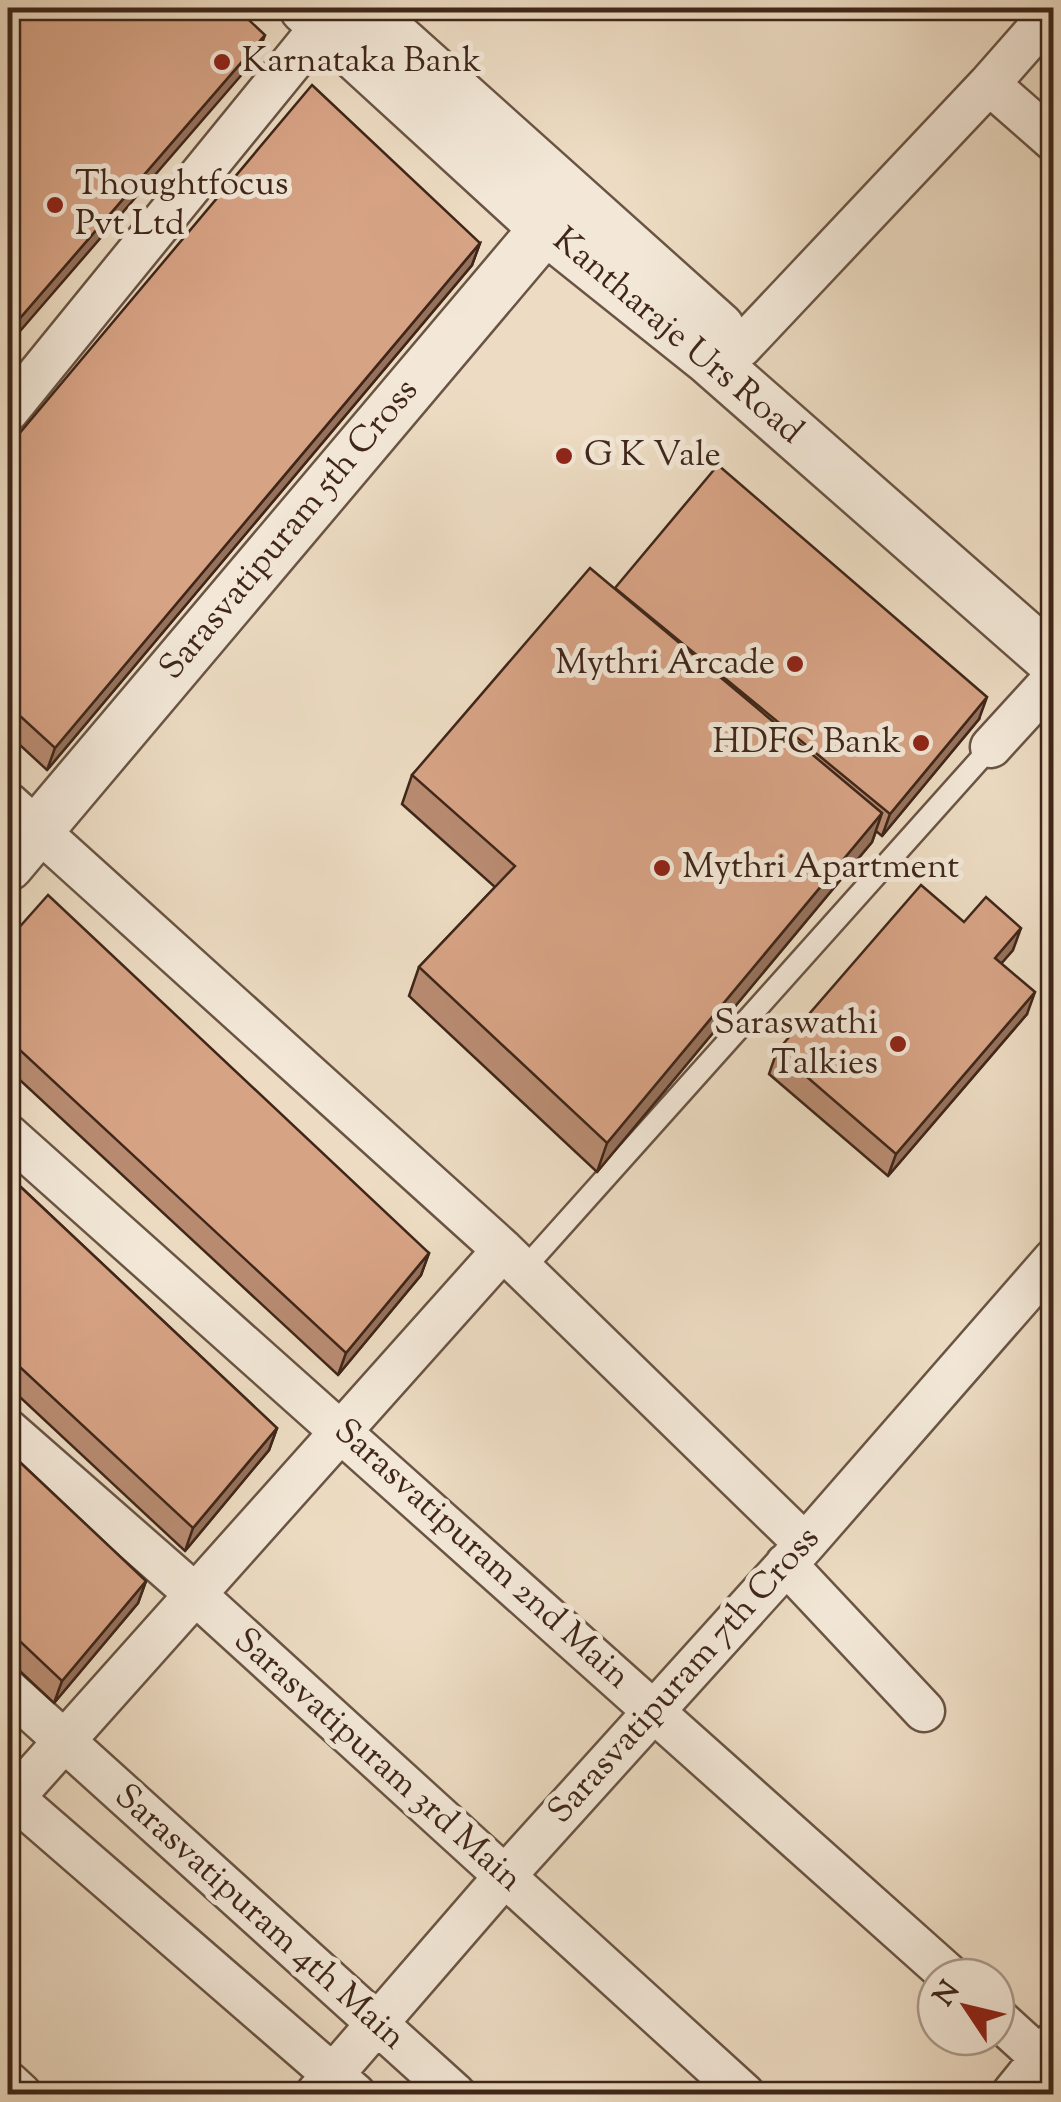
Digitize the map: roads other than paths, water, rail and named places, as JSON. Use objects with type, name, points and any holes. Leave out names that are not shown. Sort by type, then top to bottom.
[{"type":"street","points":[[741,347],[1054,10]]},
{"type":"street","points":[[8,411],[330,13]]},
{"type":"street","name":"Kantharaje Urs Road","points":[[330,13],[559,212],[709,359],[1054,662]]},
{"type":"street","points":[[989,84],[1054,141]]},
{"type":"street","name":"Kantharaje Urs Road","points":[[559,212],[741,347],[1054,619]]},
{"type":"street","name":"Sarasvatipuram 5th Cross","points":[[18,832],[559,212]]},
{"type":"street","points":[[991,747],[1054,678]]},
{"type":"street","points":[[18,832],[513,1260],[796,1554],[924,1711]]},
{"type":"street","name":"Sarasvatipuram 2nd Main","points":[[8,1135],[929,1957]]},
{"type":"street","name":"Sarasvatipuram 7th Cross","points":[[335,2088],[378,2024],[504,1876],[796,1554],[1054,1259]]},
{"type":"street","points":[[9,1798],[342,1430],[513,1260]]},
{"type":"street","name":"Sarasvatipuram 3rd Main","points":[[8,1430],[195,1594],[744,2094]]},
{"type":"street","name":"Sarasvatipuram 4th Main","points":[[8,1690],[454,2094]]},
{"type":"street","name":"Sarasvatipuram 4th Main","points":[[9,1798],[335,2088]]},
{"type":"street","points":[[1012,2094],[1047,2050],[1016,2031]]},
{"type":"street","points":[[8,2082],[21,2094]]},
{"type":"lane","points":[[513,1260],[991,747]]},
{"type":"place","name":"Karnataka Bank","points":[[222,62]]},
{"type":"place","name":"Thoughtfocus Pvt Ltd","points":[[55,205]]},
{"type":"place","name":"G K Vale","points":[[564,456]]},
{"type":"place","name":"Mythri Arcade","points":[[795,664]]},
{"type":"place","name":"HDFC Bank","points":[[921,743]]},
{"type":"place","name":"Mythri Apartment","points":[[662,868]]},
{"type":"place","name":"Saraswathi Talkies","points":[[898,1044]]}]
